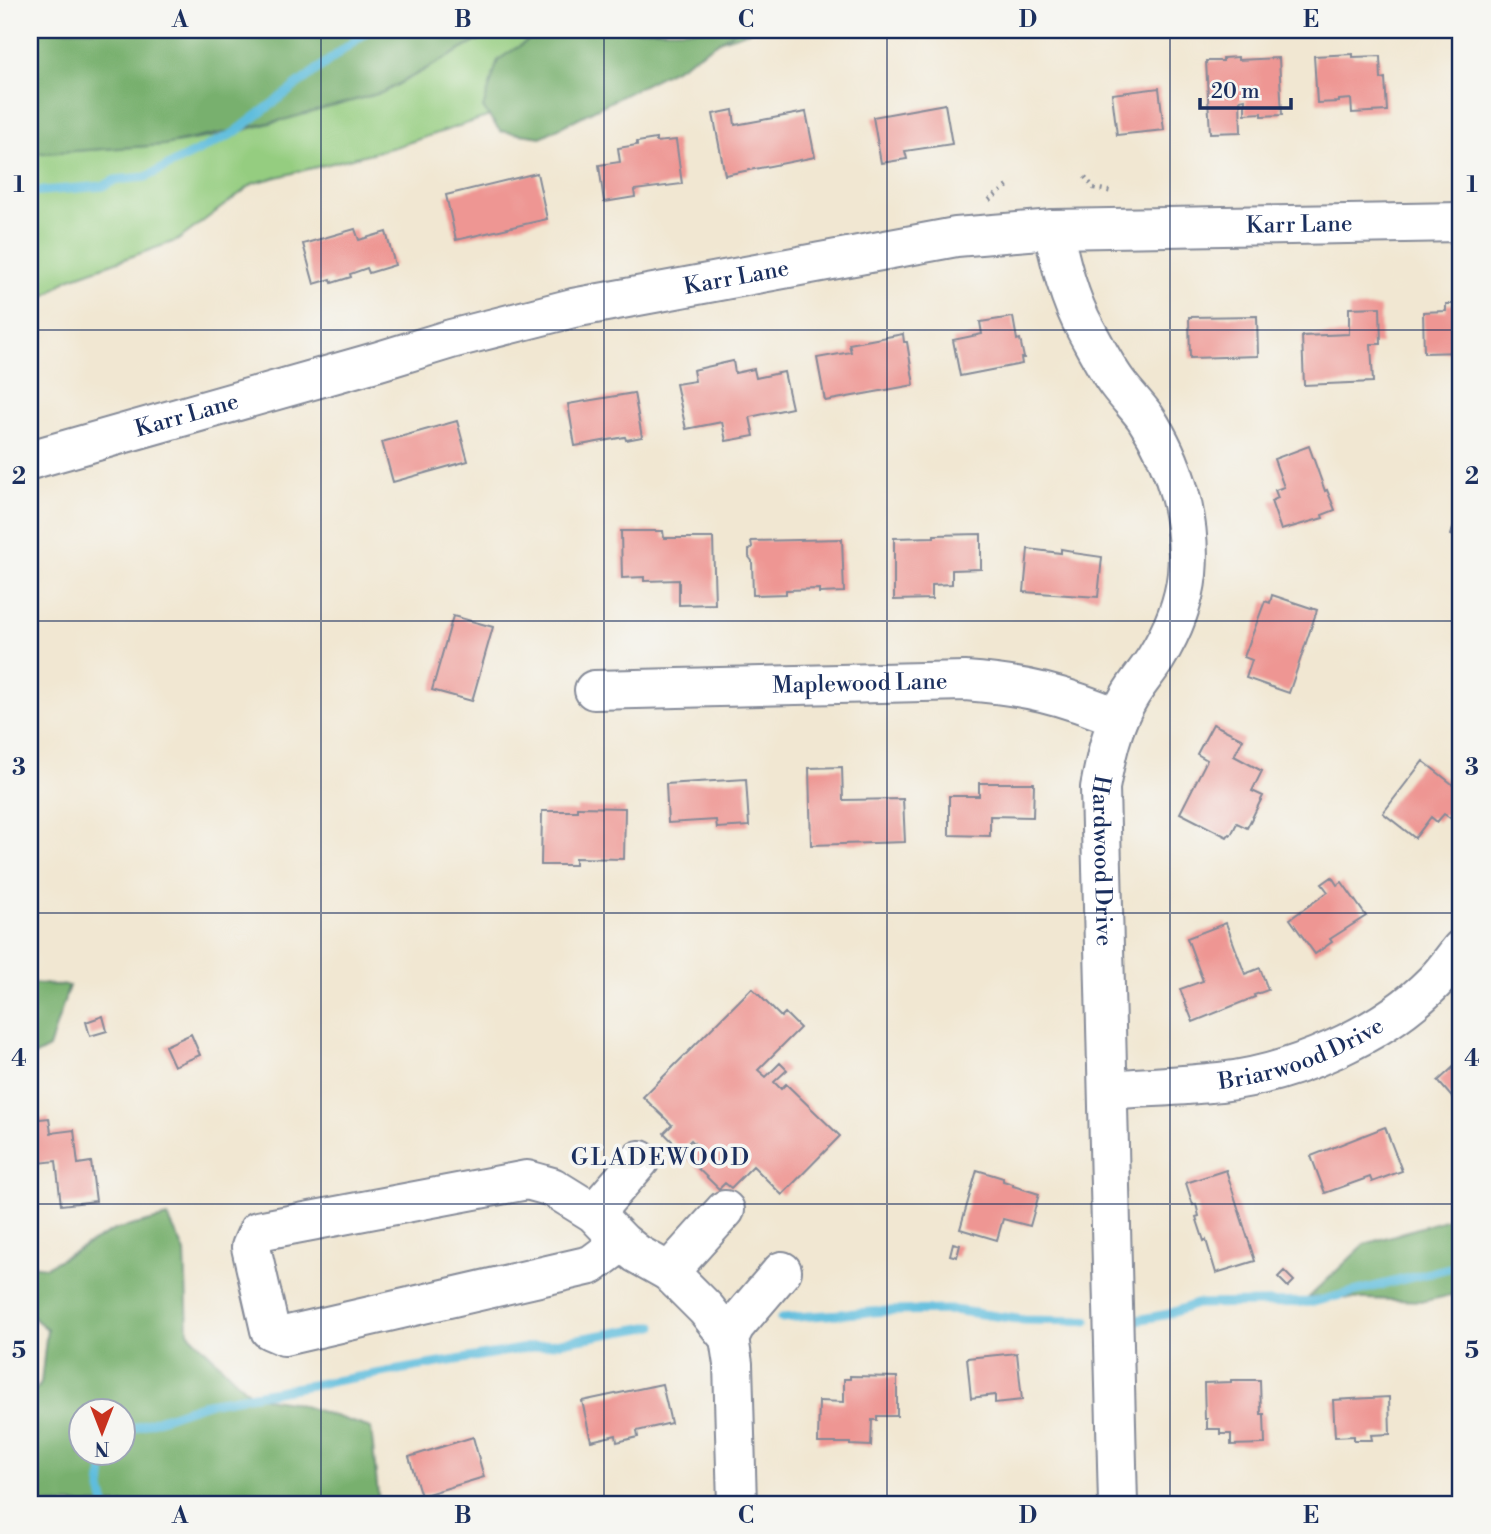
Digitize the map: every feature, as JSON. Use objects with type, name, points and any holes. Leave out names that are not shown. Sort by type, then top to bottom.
[{"type":"street","name":"Karr Lane","points":[[30,460],[450,339],[573,308],[957,237],[1053,229],[1461,222]]},
{"type":"street","name":"Hardwood Drive","points":[[1053,229],[1068,286],[1084,327],[1117,383],[1145,417],[1167,456],[1183,505],[1188,535],[1187,573],[1174,625],[1156,659],[1129,697],[1118,718],[1108,748],[1100,788],[1118,1504]]},
{"type":"street","name":"Maplewood Lane","points":[[594,690],[965,681],[1030,688],[1063,696],[1118,718]]},
{"type":"street","name":"Briarwood Drive","points":[[1108,1090],[1221,1082],[1286,1068],[1336,1048],[1402,1009],[1434,982],[1461,949]]},
{"type":"street","points":[[594,1213],[640,1160]]},
{"type":"street","points":[[622,1242],[591,1265],[284,1336],[270,1331],[251,1247],[258,1231],[527,1180],[552,1187],[594,1213],[637,1254],[669,1272],[706,1309],[729,1339],[733,1364],[737,1504]]},
{"type":"street","points":[[669,1272],[725,1210]]},
{"type":"street","points":[[729,1339],[736,1326],[782,1271]]},
{"type":"green space","points":[[30,30],[492,30],[479,40],[384,92],[287,119],[164,145],[30,154]]},
{"type":"green space","points":[[492,30],[752,30],[395,147],[254,183],[178,240],[68,279],[30,308],[30,154],[164,145],[234,133],[384,92],[479,40]]},
{"type":"green space","points":[[544,30],[737,30],[679,67],[541,137],[500,131],[483,108],[498,60]]},
{"type":"green space","points":[[30,983],[69,986],[49,1048],[30,1058]]},
{"type":"green space","points":[[1461,1215],[1461,1293],[1425,1301],[1309,1297],[1365,1244]]},
{"type":"green space","points":[[168,1217],[185,1252],[188,1332],[252,1396],[291,1402],[371,1428],[379,1504],[241,1504],[205,1492],[166,1504],[30,1504],[30,1396],[41,1383],[47,1329],[30,1315],[30,1265],[46,1267],[114,1230]]},
{"type":"building","points":[[1353,54],[1353,57],[1380,56],[1381,79],[1385,78],[1387,111],[1352,113],[1351,99],[1317,103],[1314,56]]},
{"type":"building","points":[[1238,57],[1238,60],[1279,58],[1282,115],[1245,114],[1245,99],[1240,100],[1241,132],[1210,133],[1206,61],[1223,61],[1223,58]]},
{"type":"building","points":[[1454,63],[1461,63],[1461,109],[1454,109]]},
{"type":"building","points":[[1159,88],[1164,130],[1117,135],[1112,94]]},
{"type":"building","points":[[945,104],[952,144],[905,151],[907,159],[881,163],[873,117]]},
{"type":"building","points":[[733,110],[735,125],[806,112],[815,157],[725,175],[713,114]]},
{"type":"building","points":[[656,139],[656,142],[676,140],[682,184],[634,190],[635,197],[604,202],[599,165],[620,162],[618,148]]},
{"type":"building","points":[[537,173],[547,219],[456,240],[446,195]]},
{"type":"building","points":[[355,229],[359,240],[386,232],[395,265],[369,273],[367,268],[332,283],[331,279],[314,284],[303,244]]},
{"type":"building","points":[[1446,304],[1461,304],[1461,352],[1424,353],[1423,312],[1446,311]]},
{"type":"building","points":[[1380,307],[1381,344],[1371,344],[1373,382],[1304,385],[1302,336],[1349,334],[1349,308]]},
{"type":"building","points":[[1257,316],[1258,356],[1190,358],[1189,317]]},
{"type":"building","points":[[1013,317],[1024,358],[1021,358],[1022,364],[960,376],[953,340],[982,334],[980,322]]},
{"type":"building","points":[[903,334],[904,342],[907,342],[914,385],[825,401],[817,358],[851,352],[849,344]]},
{"type":"building","points":[[733,361],[735,373],[754,369],[756,378],[784,372],[792,408],[750,417],[754,436],[726,441],[722,422],[686,429],[676,384],[695,381],[693,370]]},
{"type":"building","points":[[634,393],[642,437],[626,440],[625,437],[575,446],[568,404]]},
{"type":"building","points":[[457,421],[468,461],[393,482],[382,442]]},
{"type":"building","points":[[1309,446],[1325,491],[1327,490],[1335,510],[1322,515],[1323,518],[1281,530],[1271,501],[1278,498],[1275,490],[1284,487],[1274,459]]},
{"type":"building","points":[[1461,502],[1461,538],[1451,535]]},
{"type":"building","points":[[621,531],[663,531],[664,538],[713,538],[715,604],[679,605],[679,580],[644,581],[644,577],[622,578]]},
{"type":"building","points":[[981,534],[981,569],[952,570],[952,584],[932,585],[932,599],[894,600],[894,538]]},
{"type":"building","points":[[842,539],[844,592],[819,593],[819,589],[786,590],[786,594],[753,595],[752,561],[749,557],[751,541]]},
{"type":"building","points":[[1028,549],[1061,553],[1061,549],[1102,557],[1098,597],[1024,592]]},
{"type":"building","points":[[1272,595],[1317,610],[1289,693],[1246,678],[1252,660],[1244,657],[1265,601],[1270,603]]},
{"type":"building","points":[[453,616],[493,627],[472,701],[432,690]]},
{"type":"building","points":[[1213,724],[1243,739],[1234,756],[1262,771],[1252,791],[1263,796],[1247,828],[1237,823],[1227,837],[1180,813],[1207,760],[1197,754]]},
{"type":"building","points":[[1423,761],[1461,791],[1461,804],[1450,818],[1444,814],[1437,822],[1431,817],[1415,838],[1383,813]]},
{"type":"building","points":[[842,767],[843,800],[903,799],[905,842],[811,845],[809,768]]},
{"type":"building","points":[[746,779],[749,826],[717,828],[716,820],[668,823],[666,784]]},
{"type":"building","points":[[979,783],[1034,783],[1033,817],[990,816],[990,836],[949,835],[949,796],[979,796]]},
{"type":"building","points":[[577,807],[625,808],[624,859],[575,858],[575,865],[541,865],[542,811],[577,811]]},
{"type":"building","points":[[1332,877],[1337,885],[1342,882],[1366,916],[1330,939],[1332,942],[1315,954],[1290,919],[1328,892],[1322,884]]},
{"type":"building","points":[[1226,923],[1245,974],[1260,968],[1268,990],[1193,1022],[1180,989],[1203,981],[1187,938]]},
{"type":"building","points":[[752,988],[781,1017],[785,1013],[800,1028],[758,1070],[766,1077],[780,1063],[787,1070],[774,1082],[781,1089],[786,1084],[840,1136],[782,1195],[753,1166],[731,1188],[725,1183],[719,1189],[686,1157],[697,1146],[691,1140],[681,1150],[664,1133],[672,1125],[643,1097]]},
{"type":"building","points":[[103,1016],[107,1031],[90,1036],[86,1022]]},
{"type":"building","points":[[191,1034],[200,1055],[174,1066],[165,1046]]},
{"type":"building","points":[[1461,1060],[1461,1108],[1438,1081]]},
{"type":"building","points":[[49,1118],[51,1133],[74,1130],[78,1164],[91,1162],[96,1201],[61,1205],[56,1161],[30,1164],[30,1120]]},
{"type":"building","points":[[1385,1127],[1402,1171],[1372,1182],[1370,1177],[1325,1193],[1311,1156]]},
{"type":"building","points":[[977,1170],[1039,1194],[1030,1226],[1003,1219],[997,1240],[960,1229]]},
{"type":"building","points":[[1226,1170],[1255,1261],[1216,1273],[1196,1217],[1199,1216],[1196,1204],[1193,1205],[1186,1183]]},
{"type":"building","points":[[953,1243],[960,1245],[957,1257],[950,1255]]},
{"type":"building","points":[[1284,1271],[1294,1281],[1288,1287],[1278,1277]]},
{"type":"building","points":[[1017,1353],[1022,1400],[995,1403],[995,1395],[971,1398],[967,1358]]},
{"type":"building","points":[[850,1376],[897,1377],[897,1416],[877,1416],[877,1420],[872,1420],[871,1446],[818,1443],[819,1401],[844,1402],[844,1379],[850,1379]]},
{"type":"building","points":[[1260,1380],[1265,1444],[1231,1445],[1231,1434],[1220,1434],[1220,1429],[1207,1429],[1204,1383]]},
{"type":"building","points":[[662,1384],[671,1423],[637,1431],[638,1437],[617,1442],[616,1435],[591,1441],[582,1401]]},
{"type":"building","points":[[1389,1397],[1390,1434],[1371,1435],[1372,1440],[1354,1440],[1354,1436],[1335,1437],[1333,1400]]},
{"type":"building","points":[[473,1437],[484,1477],[421,1496],[409,1457]]},
{"type":"waterway","points":[[30,192],[104,186],[115,180],[146,177],[234,133],[369,30]]},
{"type":"waterway","points":[[1137,1320],[1169,1314],[1196,1304],[1313,1302],[1461,1265]]},
{"type":"waterway","points":[[781,1318],[953,1310],[1024,1320],[1087,1321]]},
{"type":"waterway","points":[[136,1427],[207,1403],[654,1326]]},
{"type":"waterway","points":[[103,1468],[101,1490],[105,1504]]},
{"type":"district","name":"GLADEWOOD","points":[[661,1158]]}]
